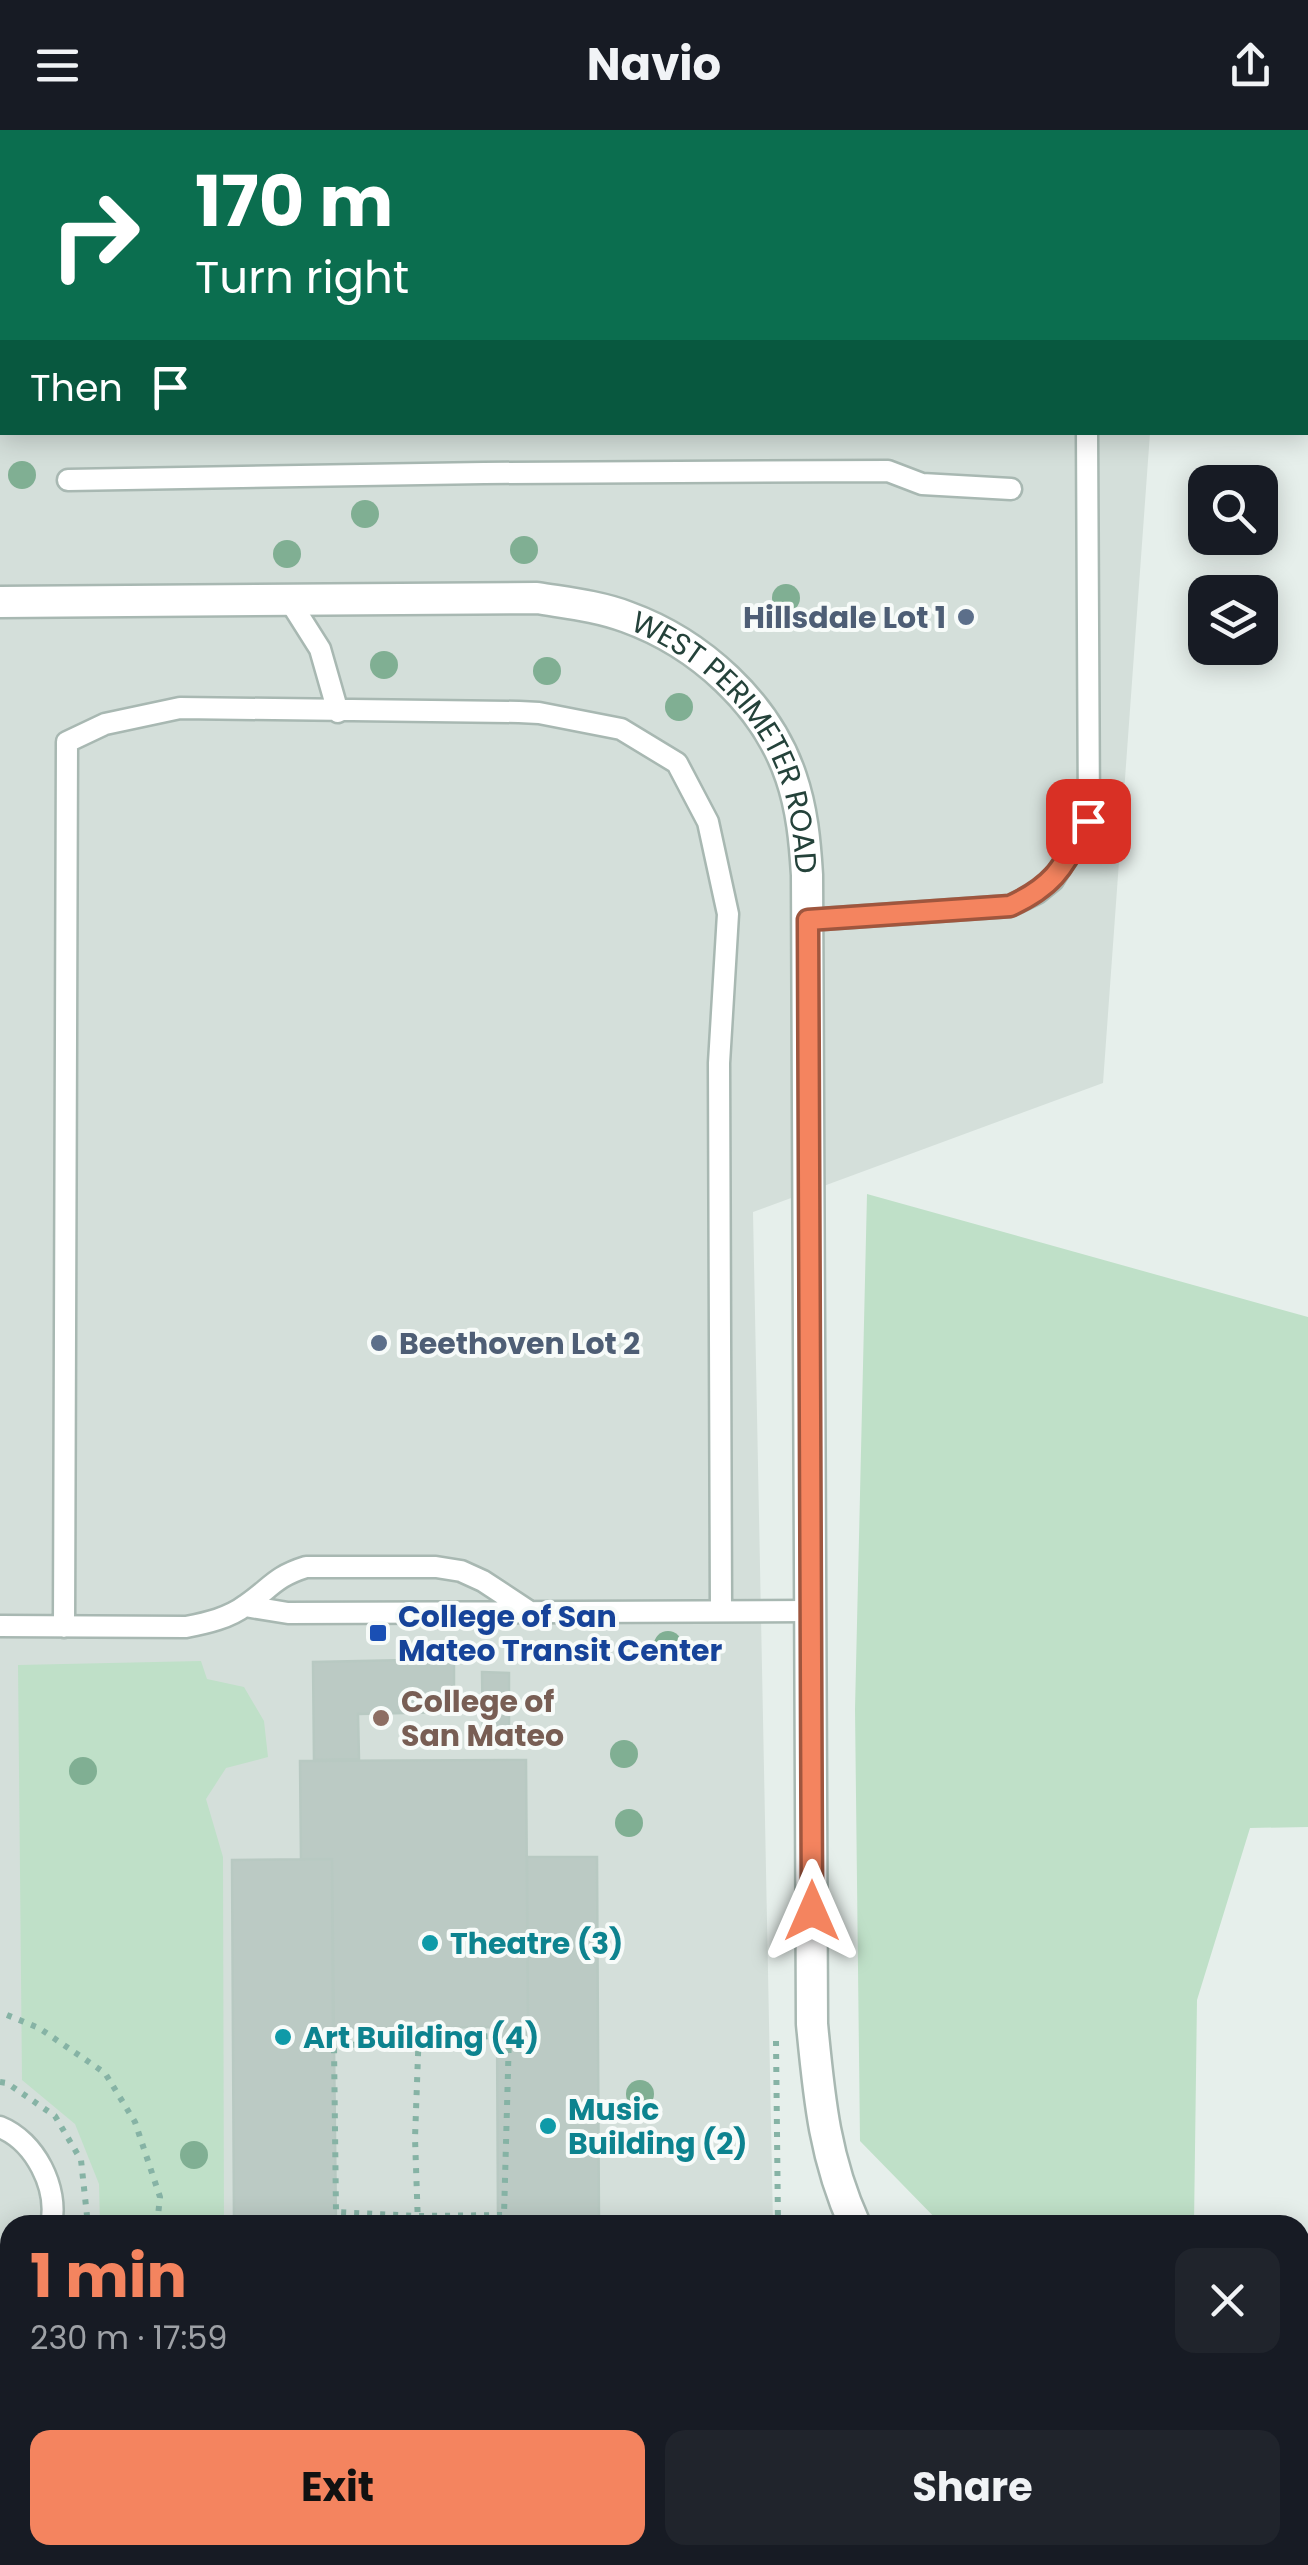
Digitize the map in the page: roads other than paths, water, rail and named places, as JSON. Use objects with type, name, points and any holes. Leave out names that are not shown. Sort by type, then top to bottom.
[{"type":"street","name":"WEST PERIMETER ROAD","points":[[0,602],[537,598],[598,608],[661,631],[692,651],[725,678],[773,737],[791,776],[804,824],[808,920],[812,2024],[826,2144],[850,2215]]},
{"type":"lane","points":[[808,920],[1010,906],[1037,894],[1052,880],[1073,848],[1088,821],[1087,435]]},
{"type":"lane","points":[[68,480],[888,471],[922,484],[1011,489]]},
{"type":"lane","points":[[289,600],[320,649],[338,712]]},
{"type":"lane","points":[[64,1627],[67,742],[105,724],[180,708],[538,713],[621,729],[677,763],[708,822],[728,914],[719,1063],[721,1612]]},
{"type":"lane","points":[[0,1626],[186,1627],[214,1621],[245,1606],[287,1573],[306,1567],[461,1570],[529,1611]]},
{"type":"lane","points":[[245,1606],[288,1613],[811,1611]]},
{"type":"lane","points":[[0,2126],[33,2153],[48,2182],[53,2215]]},
{"type":"place","name":"Hillsdale Lot 1","points":[[966,617]]},
{"type":"place","name":"Beethoven Lot 2","points":[[379,1343]]},
{"type":"place","name":"College of San Mateo Transit Center","points":[[378,1633]]},
{"type":"place","name":"College of San Mateo","points":[[381,1718]]},
{"type":"place","name":"Theatre (3)","points":[[430,1943]]},
{"type":"place","name":"Art Building (4)","points":[[283,2037]]},
{"type":"place","name":"Music Building (2)","points":[[548,2126]]}]
